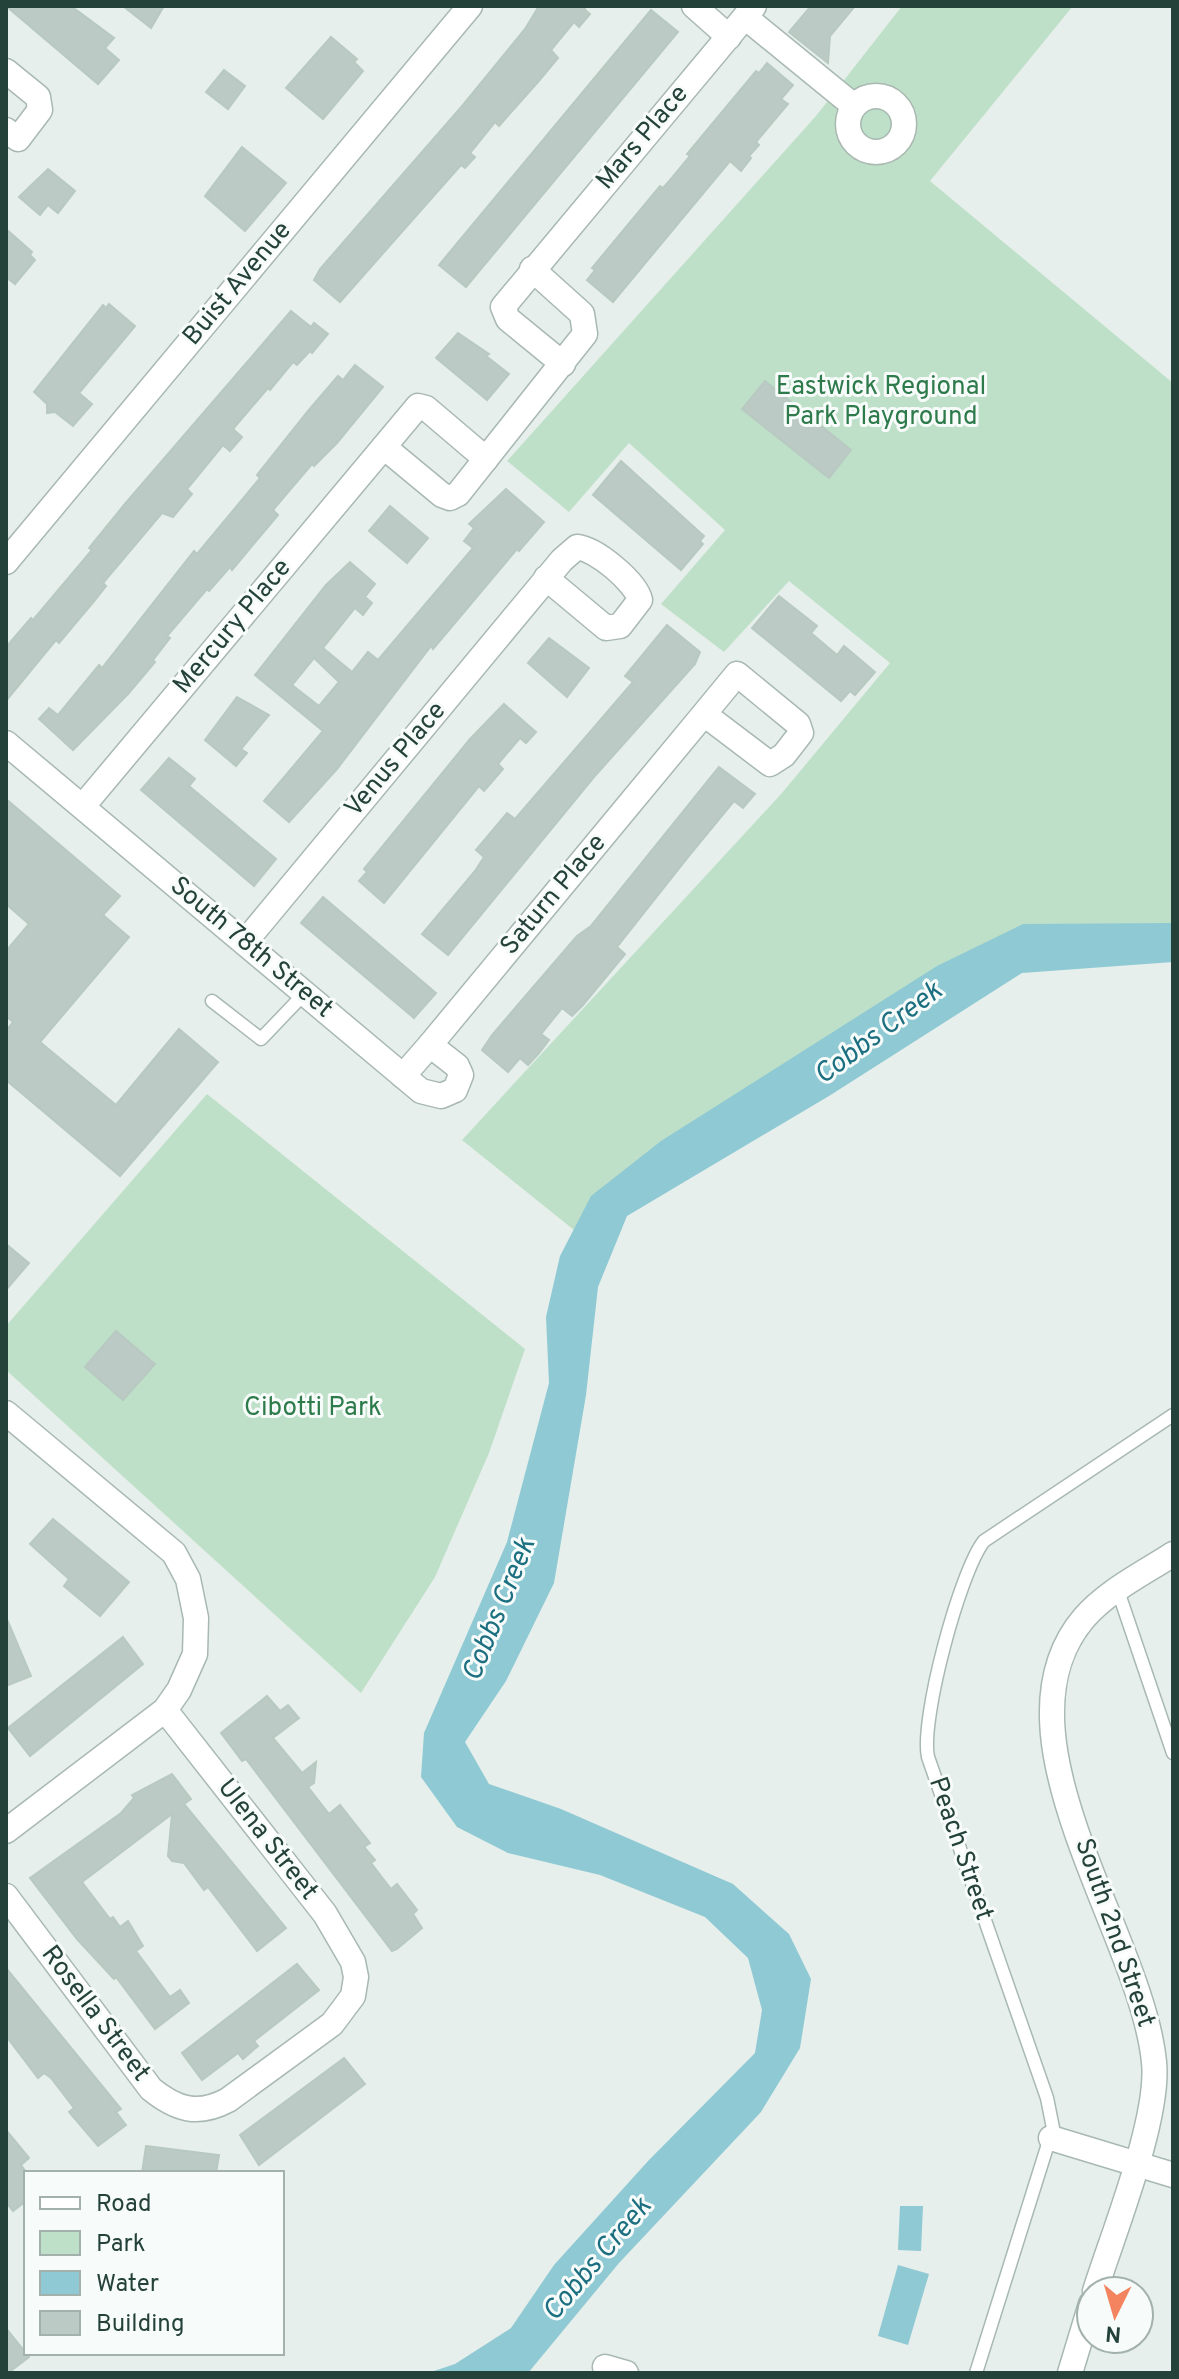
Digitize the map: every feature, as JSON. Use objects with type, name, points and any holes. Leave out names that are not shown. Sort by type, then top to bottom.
[{"type":"street","name":"Buist Avenue","points":[[6,562],[470,6]]},
{"type":"street","points":[[694,6],[729,37]]},
{"type":"street","points":[[750,12],[854,106]]},
{"type":"street","name":"Mars Place","points":[[563,364],[504,314],[507,299],[750,12]]},
{"type":"street","points":[[6,71],[38,97],[40,105],[37,117],[10,141]]},
{"type":"street","points":[[384,447],[450,498],[458,494],[580,343],[586,323],[582,314],[532,269]]},
{"type":"street","name":"Mercury Place","points":[[83,806],[418,406],[426,408],[486,459]]},
{"type":"street","name":"Venus Place","points":[[245,942],[546,578]]},
{"type":"street","name":"Saturn Place","points":[[403,1076],[737,674],[798,724],[801,733],[776,762],[770,764],[704,714]]},
{"type":"street","name":"South 78th Street","points":[[6,743],[403,1076],[432,1096],[441,1096],[455,1090],[461,1075],[457,1066],[430,1045]]},
{"type":"street","points":[[6,1413],[174,1553],[188,1579],[196,1618],[195,1654],[179,1690],[165,1710],[10,1820]]},
{"type":"street","name":"South 2nd Street","points":[[1100,2275],[1153,2094],[1150,2041],[1055,1761],[1052,1696],[1063,1656],[1084,1617],[1173,1554]]},
{"type":"street","name":"Ulena Street","points":[[165,1710],[325,1914],[353,1962],[356,1977],[353,1996],[332,2024],[228,2100],[199,2111]]},
{"type":"street","name":"Rosella Street","points":[[6,1896],[151,2089],[167,2102],[199,2111]]},
{"type":"street","points":[[1051,2138],[1173,2175]]},
{"type":"lane","points":[[212,1001],[261,1039],[305,993]]},
{"type":"lane","name":"Peach Street","points":[[976,2373],[1051,2138],[1049,2106],[928,1757],[926,1730],[965,1576],[984,1541],[1173,1415]]},
{"type":"lane","points":[[1118,1591],[1173,1753]]},
{"type":"green space","name":"Eastwick Regional Park Playground","points":[[902,6],[1073,6],[930,181],[1173,383],[1173,924],[995,941],[574,1230],[462,1140],[782,793],[890,663],[789,581],[724,652],[661,604],[725,530],[629,443],[569,512],[507,461],[816,116]]},
{"type":"green space","name":"Cibotti Park","points":[[207,1094],[525,1349],[489,1453],[435,1577],[361,1693],[6,1370],[6,1326]]},
{"type":"water","name":"Cobbs Creek","points":[[1173,923],[1173,962],[1022,973],[829,1096],[627,1216],[598,1287],[586,1395],[554,1583],[506,1681],[465,1742],[489,1784],[561,1809],[733,1884],[789,1934],[811,1979],[800,2048],[761,2112],[619,2263],[528,2373],[428,2373],[455,2364],[511,2328],[554,2265],[649,2160],[755,2053],[762,2010],[748,1958],[705,1917],[600,1875],[508,1853],[457,1827],[421,1777],[424,1733],[507,1542],[549,1383],[546,1317],[560,1256],[591,1196],[661,1141],[937,966],[1023,924]]},
{"type":"water","points":[[900,2206],[923,2206],[921,2251],[898,2250]]},
{"type":"water","points":[[898,2265],[929,2274],[908,2345],[878,2336]]},
{"type":"building","points":[[6,6],[71,6],[114,38],[105,48],[119,60],[98,84]]},
{"type":"building","points":[[123,6],[164,6],[151,28]]},
{"type":"building","points":[[539,6],[587,6],[584,9],[590,14],[579,27],[574,22],[551,50],[558,58],[499,126],[495,122],[470,153],[475,157],[465,168],[461,165],[340,302],[314,280],[320,269],[463,105],[525,29]]},
{"type":"building","points":[[811,6],[855,6],[830,36],[828,63],[789,32]]},
{"type":"building","points":[[651,10],[678,32],[466,287],[439,265]]},
{"type":"building","points":[[331,37],[357,59],[354,62],[363,71],[323,119],[286,88]]},
{"type":"building","points":[[767,63],[793,85],[781,99],[788,104],[756,142],[759,145],[741,171],[730,161],[613,302],[587,280],[595,270],[592,268],[660,186],[663,188],[671,179],[690,156],[687,154],[756,71],[759,73]]},
{"type":"building","points":[[224,70],[245,86],[228,109],[206,92]]},
{"type":"building","points":[[242,147],[286,183],[245,231],[205,196]]},
{"type":"building","points":[[48,169],[75,191],[58,213],[48,205],[40,215],[19,197]]},
{"type":"building","points":[[6,229],[32,252],[30,255],[35,260],[15,284],[6,277]]},
{"type":"building","points":[[109,304],[135,326],[79,393],[92,404],[73,426],[55,412],[47,413],[47,404],[34,392],[103,305],[106,308]]},
{"type":"building","points":[[291,311],[311,327],[314,323],[328,334],[312,353],[310,351],[297,365],[293,362],[270,390],[268,388],[233,429],[242,437],[230,451],[223,445],[187,489],[192,494],[173,517],[162,513],[103,583],[106,586],[95,600],[59,643],[56,640],[6,701],[6,647],[31,618],[33,620],[92,550],[89,548],[124,505]]},
{"type":"building","points":[[458,333],[489,354],[486,356],[509,374],[487,400],[436,358]]},
{"type":"building","points":[[355,365],[383,387],[337,443],[314,466],[312,464],[273,510],[278,515],[232,570],[230,567],[209,591],[207,589],[167,636],[170,638],[153,660],[155,662],[128,694],[73,750],[39,719],[49,708],[58,715],[99,665],[102,668],[194,551],[197,554],[260,478],[257,475],[308,411],[338,376],[343,380]]},
{"type":"building","points":[[765,381],[851,450],[829,478],[742,409]]},
{"type":"building","points":[[621,461],[704,536],[700,541],[703,544],[681,570],[593,495]]},
{"type":"building","points":[[506,489],[544,522],[519,551],[517,549],[433,649],[431,646],[337,769],[289,822],[264,801],[323,731],[255,675],[326,585],[350,562],[375,584],[365,597],[372,603],[363,615],[355,608],[323,648],[352,672],[368,652],[378,660],[473,548],[464,541],[474,528],[469,524]],"holes":[[[314,658],[339,682],[319,706],[292,685]]]},
{"type":"building","points":[[390,506],[428,538],[407,563],[369,531]]},
{"type":"building","points":[[779,596],[817,626],[811,633],[837,655],[844,646],[875,672],[855,695],[850,691],[841,701],[752,628]]},
{"type":"building","points":[[667,625],[700,652],[695,664],[594,777],[448,955],[422,934],[484,857],[476,850],[507,813],[515,819],[633,682],[625,676]]},
{"type":"building","points":[[549,638],[589,668],[567,697],[528,663]]},
{"type":"building","points":[[237,697],[269,715],[241,749],[247,753],[236,766],[205,740]]},
{"type":"building","points":[[504,704],[536,732],[526,743],[520,738],[498,764],[503,769],[484,791],[479,786],[384,903],[359,881],[367,872],[364,869],[470,739]]},
{"type":"building","points":[[169,758],[195,779],[189,786],[276,859],[254,886],[141,790]]},
{"type":"building","points":[[719,767],[755,794],[743,808],[734,801],[688,857],[617,947],[625,954],[583,1005],[572,1016],[562,1008],[541,1034],[549,1040],[539,1053],[528,1065],[520,1058],[508,1072],[482,1050],[492,1035],[577,936],[591,926]]},
{"type":"building","points":[[6,799],[120,896],[103,915],[129,937],[40,1042],[116,1105],[179,1029],[218,1062],[120,1176],[6,1080],[6,1031],[13,1022],[6,1016],[6,951],[29,924],[6,904]]},
{"type":"building","points":[[323,897],[436,993],[414,1018],[301,923]]},
{"type":"building","points":[[6,1244],[29,1263],[6,1290]]},
{"type":"building","points":[[116,1331],[155,1364],[123,1400],[85,1367]]},
{"type":"building","points":[[53,1519],[129,1582],[100,1616],[64,1586],[69,1579],[30,1544]]},
{"type":"building","points":[[6,1617],[31,1676],[6,1686]]},
{"type":"building","points":[[123,1637],[143,1664],[30,1756],[8,1728]]},
{"type":"building","points":[[267,1696],[280,1711],[288,1705],[299,1718],[273,1738],[302,1773],[316,1762],[314,1783],[308,1787],[329,1814],[340,1805],[370,1843],[364,1847],[375,1860],[371,1863],[391,1889],[397,1884],[417,1910],[413,1914],[422,1928],[397,1949],[392,1951],[246,1759],[242,1761],[221,1733]]},
{"type":"building","points":[[172,1774],[191,1799],[184,1804],[286,1928],[257,1951],[208,1887],[204,1890],[184,1863],[172,1861],[168,1856],[172,1814],[82,1882],[110,1919],[113,1917],[120,1927],[128,1921],[143,1946],[136,1951],[170,1997],[180,1990],[189,2003],[155,2029],[116,1977],[114,1979],[77,1939],[30,1878],[121,1813],[134,1798],[132,1795]]},
{"type":"building","points":[[297,1964],[319,1990],[254,2041],[258,2046],[243,2059],[238,2053],[202,2080],[182,2053]]},
{"type":"building","points":[[6,1968],[121,2109],[116,2112],[126,2125],[98,2146],[69,2112],[74,2108],[51,2078],[44,2073],[38,2078],[6,2036]]},
{"type":"building","points":[[344,2058],[365,2084],[259,2165],[240,2135]]},
{"type":"building","points":[[6,2130],[29,2158],[21,2165],[25,2171],[24,2203],[13,2211],[6,2202]]},
{"type":"building","points":[[146,2146],[219,2155],[216,2171],[142,2171]]},
{"type":"building","points":[[6,2328],[24,2355],[29,2357],[6,2373]]}]
